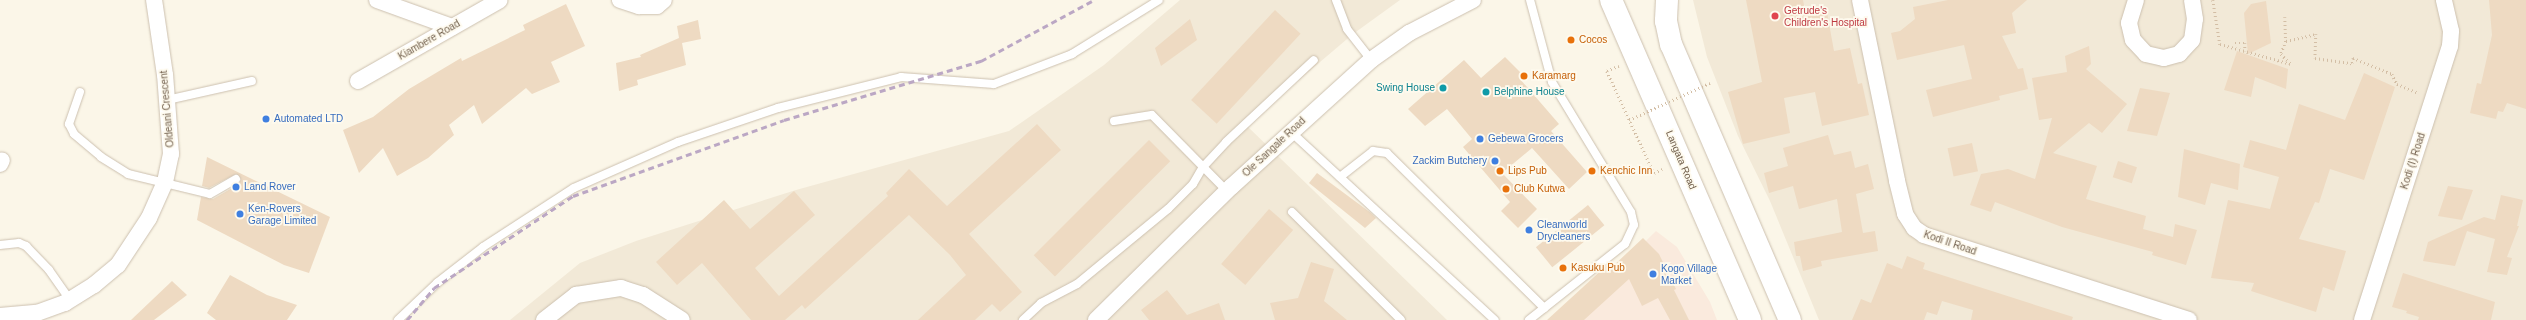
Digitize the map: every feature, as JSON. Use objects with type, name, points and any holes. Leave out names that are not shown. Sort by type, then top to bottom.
[{"type":"main road","name":"Langata Road","points":[[1612,0],[1750,320]]},
{"type":"main road","points":[[1667,0],[1666,21],[1671,44],[1790,320]]},
{"type":"street","name":"Oldeani Crescent","points":[[0,316],[37,313],[70,300],[94,286],[118,265],[149,218],[165,182],[171,154],[167,100],[154,0]]},
{"type":"street","points":[[377,0],[452,27]]},
{"type":"street","name":"Kiambere Road","points":[[358,80],[500,0]]},
{"type":"street","points":[[620,0],[639,6],[657,6],[664,0]]},
{"type":"street","name":"Ole Sangale Road","points":[[1096,320],[1227,191],[1371,60],[1409,33],[1473,0]]},
{"type":"street","name":"Kodi II Road","points":[[1860,0],[1897,181],[1906,214],[1914,228],[1924,235],[2189,320]]},
{"type":"street","points":[[2136,0],[2129,23],[2133,40],[2146,54],[2164,58],[2179,54],[2192,40],[2195,19],[2192,0]]},
{"type":"street","name":"Kodi (I) Road","points":[[2362,320],[2450,46],[2451,31],[2444,0]]},
{"type":"street","points":[[544,320],[576,295],[621,288],[643,295],[682,320]]},
{"type":"lane","points":[[398,320],[437,283],[483,248],[574,188],[678,142],[778,108],[901,77],[994,84],[1072,54],[1159,0]]},
{"type":"lane","points":[[1336,0],[1347,29],[1371,60]]},
{"type":"lane","points":[[1529,320],[1625,244],[1634,226],[1631,212],[1552,82],[1530,0]]},
{"type":"lane","points":[[1023,320],[1041,303],[1077,284],[1168,209],[1194,184],[1203,167],[1226,142],[1314,60]]},
{"type":"lane","points":[[167,100],[252,81]]},
{"type":"lane","points":[[80,92],[69,124],[74,134],[101,157],[128,174],[210,194],[236,179]]},
{"type":"lane","points":[[1114,121],[1152,116],[1227,191]]},
{"type":"lane","points":[[1291,132],[1495,320]]},
{"type":"lane","points":[[1340,177],[1373,151],[1387,153],[1544,308]]},
{"type":"lane","points":[[1292,212],[1401,320]]},
{"type":"lane","points":[[0,245],[19,243],[26,246],[49,270],[70,300]]},
{"type":"path","points":[[2213,0],[2220,44],[2291,64],[2281,54],[2286,41],[2285,17]]},
{"type":"path","points":[[2286,41],[2316,34],[2315,58],[2352,63],[2353,58],[2392,74],[2397,84],[2422,94]]},
{"type":"path","points":[[2235,43],[2245,43],[2245,51]]},
{"type":"path","points":[[1607,71],[1654,173]]},
{"type":"path","points":[[1629,120],[1710,82]]},
{"type":"shaded area","points":[[1180,0],[1400,0],[1353,34],[1246,125],[1447,320],[510,320],[580,263],[636,241],[796,190],[1009,131],[1104,65]]},
{"type":"shaded area","points":[[1693,0],[2526,0],[2526,320],[1819,320],[1770,201],[1738,136],[1707,57]]},
{"type":"shaded area","name":"Kogo Village Market","points":[[1656,231],[1677,247],[1710,302],[1717,320],[1566,320]]},
{"type":"building","points":[[1746,0],[1803,0],[1805,11],[1826,7],[1834,51],[1850,48],[1858,84],[1862,83],[1869,115],[1822,126],[1815,92],[1784,98],[1790,133],[1743,144],[1728,92],[1762,82]]},
{"type":"building","points":[[1948,0],[2027,0],[2012,13],[2016,33],[2002,36],[2018,69],[2023,68],[2028,89],[1999,96],[2000,100],[1933,117],[1926,90],[1972,79],[1964,45],[1897,60],[1891,33],[1900,31],[1915,19],[1913,7]]},
{"type":"building","points":[[2489,0],[2526,0],[2526,109],[2507,103],[2503,112],[2498,111],[2496,119],[2470,113],[2477,83],[2481,84],[2492,35]]},
{"type":"building","points":[[2266,1],[2271,43],[2248,54],[2244,13],[2251,4]]},
{"type":"building","points":[[566,4],[585,46],[551,62],[560,82],[532,94],[526,88],[482,124],[474,105],[449,125],[454,135],[428,158],[397,176],[383,148],[359,173],[343,130],[373,117],[409,89],[461,58],[462,61],[525,30],[523,25]]},
{"type":"building","points":[[1275,10],[1301,34],[1217,124],[1191,100]]},
{"type":"building","points":[[1190,19],[1197,40],[1161,66],[1155,48]]},
{"type":"building","points":[[698,20],[701,39],[682,43],[686,65],[637,80],[638,85],[619,91],[616,63],[641,57],[640,55],[679,38],[677,26]]},
{"type":"building","points":[[2089,46],[2091,64],[2086,69],[2127,104],[2102,133],[2089,123],[2053,153],[2097,166],[2086,199],[2146,216],[2143,229],[2173,237],[2175,224],[2197,230],[2186,265],[2152,255],[2153,252],[2062,227],[1995,202],[1991,212],[1970,205],[1981,174],[2008,169],[2035,179],[2052,118],[2039,120],[2032,78],[2067,72],[2065,56]]},
{"type":"building","points":[[2237,51],[2288,69],[2286,89],[2255,77],[2251,97],[2224,90]]},
{"type":"building","points":[[1505,57],[1524,76],[1520,79],[1559,124],[1551,131],[1587,172],[1569,189],[1532,148],[1502,173],[1537,209],[1518,228],[1501,211],[1510,202],[1463,147],[1472,139],[1447,109],[1425,126],[1408,109],[1464,60],[1481,78]]},
{"type":"building","points":[[2364,73],[2395,87],[2364,180],[2330,169],[2319,203],[2315,202],[2299,239],[2346,251],[2334,291],[2323,287],[2316,312],[2251,291],[2254,283],[2211,278],[2228,200],[2270,209],[2279,177],[2243,167],[2250,140],[2286,150],[2299,104],[2345,120]]},
{"type":"building","points":[[2140,88],[2170,93],[2157,136],[2127,131]]},
{"type":"building","points":[[1037,124],[1061,150],[969,234],[1022,292],[1000,312],[992,304],[975,320],[918,320],[966,275],[950,255],[909,215],[805,309],[802,305],[785,320],[751,320],[702,263],[677,285],[656,262],[724,200],[750,229],[794,191],[815,215],[755,268],[779,296],[888,196],[886,193],[909,169],[947,206]]},
{"type":"building","points":[[1828,135],[1834,155],[1851,151],[1855,168],[1868,164],[1874,189],[1856,194],[1863,233],[1875,231],[1878,251],[1821,261],[1822,266],[1803,271],[1800,256],[1796,256],[1794,242],[1842,232],[1837,199],[1799,209],[1793,186],[1769,193],[1764,173],[1788,166],[1783,148]]},
{"type":"building","points":[[1149,140],[1170,161],[1055,276],[1034,255]]},
{"type":"building","points":[[1972,143],[1978,171],[1954,177],[1948,148]]},
{"type":"building","points":[[2184,149],[2240,164],[2238,190],[2211,183],[2205,205],[2178,197]]},
{"type":"building","name":"Land Rover","points":[[207,157],[330,217],[309,273],[284,265],[197,220],[201,197],[213,199],[239,184],[241,179],[236,174],[209,188],[202,186]]},
{"type":"building","points":[[2118,161],[2137,167],[2132,183],[2113,177]]},
{"type":"building","points":[[1317,173],[1376,218],[1365,228],[1309,183]]},
{"type":"building","points":[[2448,186],[2473,190],[2462,220],[2438,216]]},
{"type":"building","points":[[2501,195],[2523,200],[2517,226],[2519,226],[2507,257],[2512,258],[2507,275],[2487,272],[2495,239],[2467,231],[2455,266],[2423,261],[2428,242],[2484,217],[2495,220]]},
{"type":"building","points":[[1588,205],[1604,225],[1552,267],[1536,247]]},
{"type":"building","points":[[1269,209],[1293,230],[1245,285],[1221,264]]},
{"type":"building","points":[[1643,238],[1659,254],[1676,289],[1674,290],[1689,320],[1670,320],[1658,298],[1642,306],[1629,279],[1584,320],[1547,320],[1606,266],[1608,265],[1611,268]]},
{"type":"building","points":[[1907,256],[1925,263],[1923,269],[2073,317],[2072,320],[1971,320],[1973,310],[1942,301],[1937,315],[1927,312],[1924,320],[1852,320],[1861,299],[1871,303],[1887,263],[1902,269]]},
{"type":"building","points":[[1311,262],[1334,269],[1324,301],[1347,320],[1275,320],[1270,303],[1298,298]]},
{"type":"building","points":[[2403,273],[2495,302],[2491,320],[2418,320],[2419,317],[2406,313],[2407,311],[2392,307]]},
{"type":"building","points":[[230,275],[267,295],[297,305],[287,320],[216,320],[207,313]]},
{"type":"building","points":[[172,281],[187,295],[154,320],[131,320]]},
{"type":"building","points":[[1167,290],[1187,315],[1219,303],[1225,320],[1149,320],[1141,310]]},
{"type":"railway","points":[[407,320],[434,288],[573,196],[784,120],[981,61],[1094,0]]},
{"type":"place","name":"Getrude's Children's Hospital","points":[[1775,16]]},
{"type":"place","name":"Cocos","points":[[1571,40]]},
{"type":"place","name":"Karamarg","points":[[1524,76]]},
{"type":"place","name":"Swing House","points":[[1443,88]]},
{"type":"place","name":"Belphine House","points":[[1486,92]]},
{"type":"place","name":"Automated LTD","points":[[266,119]]},
{"type":"place","name":"Gebewa Grocers","points":[[1480,139]]},
{"type":"place","name":"Zackim Butchery","points":[[1495,161]]},
{"type":"place","name":"Lips Pub","points":[[1500,171]]},
{"type":"place","name":"Kenchic Inn","points":[[1592,171]]},
{"type":"place","name":"Land Rover","points":[[236,187]]},
{"type":"place","name":"Club Kutwa","points":[[1506,189]]},
{"type":"place","name":"Ken-Rovers Garage Limited","points":[[240,214]]},
{"type":"place","name":"Cleanworld Drycleaners","points":[[1529,230]]},
{"type":"place","name":"Kasuku Pub","points":[[1563,268]]},
{"type":"place","name":"Kogo Village Market","points":[[1653,274]]}]
